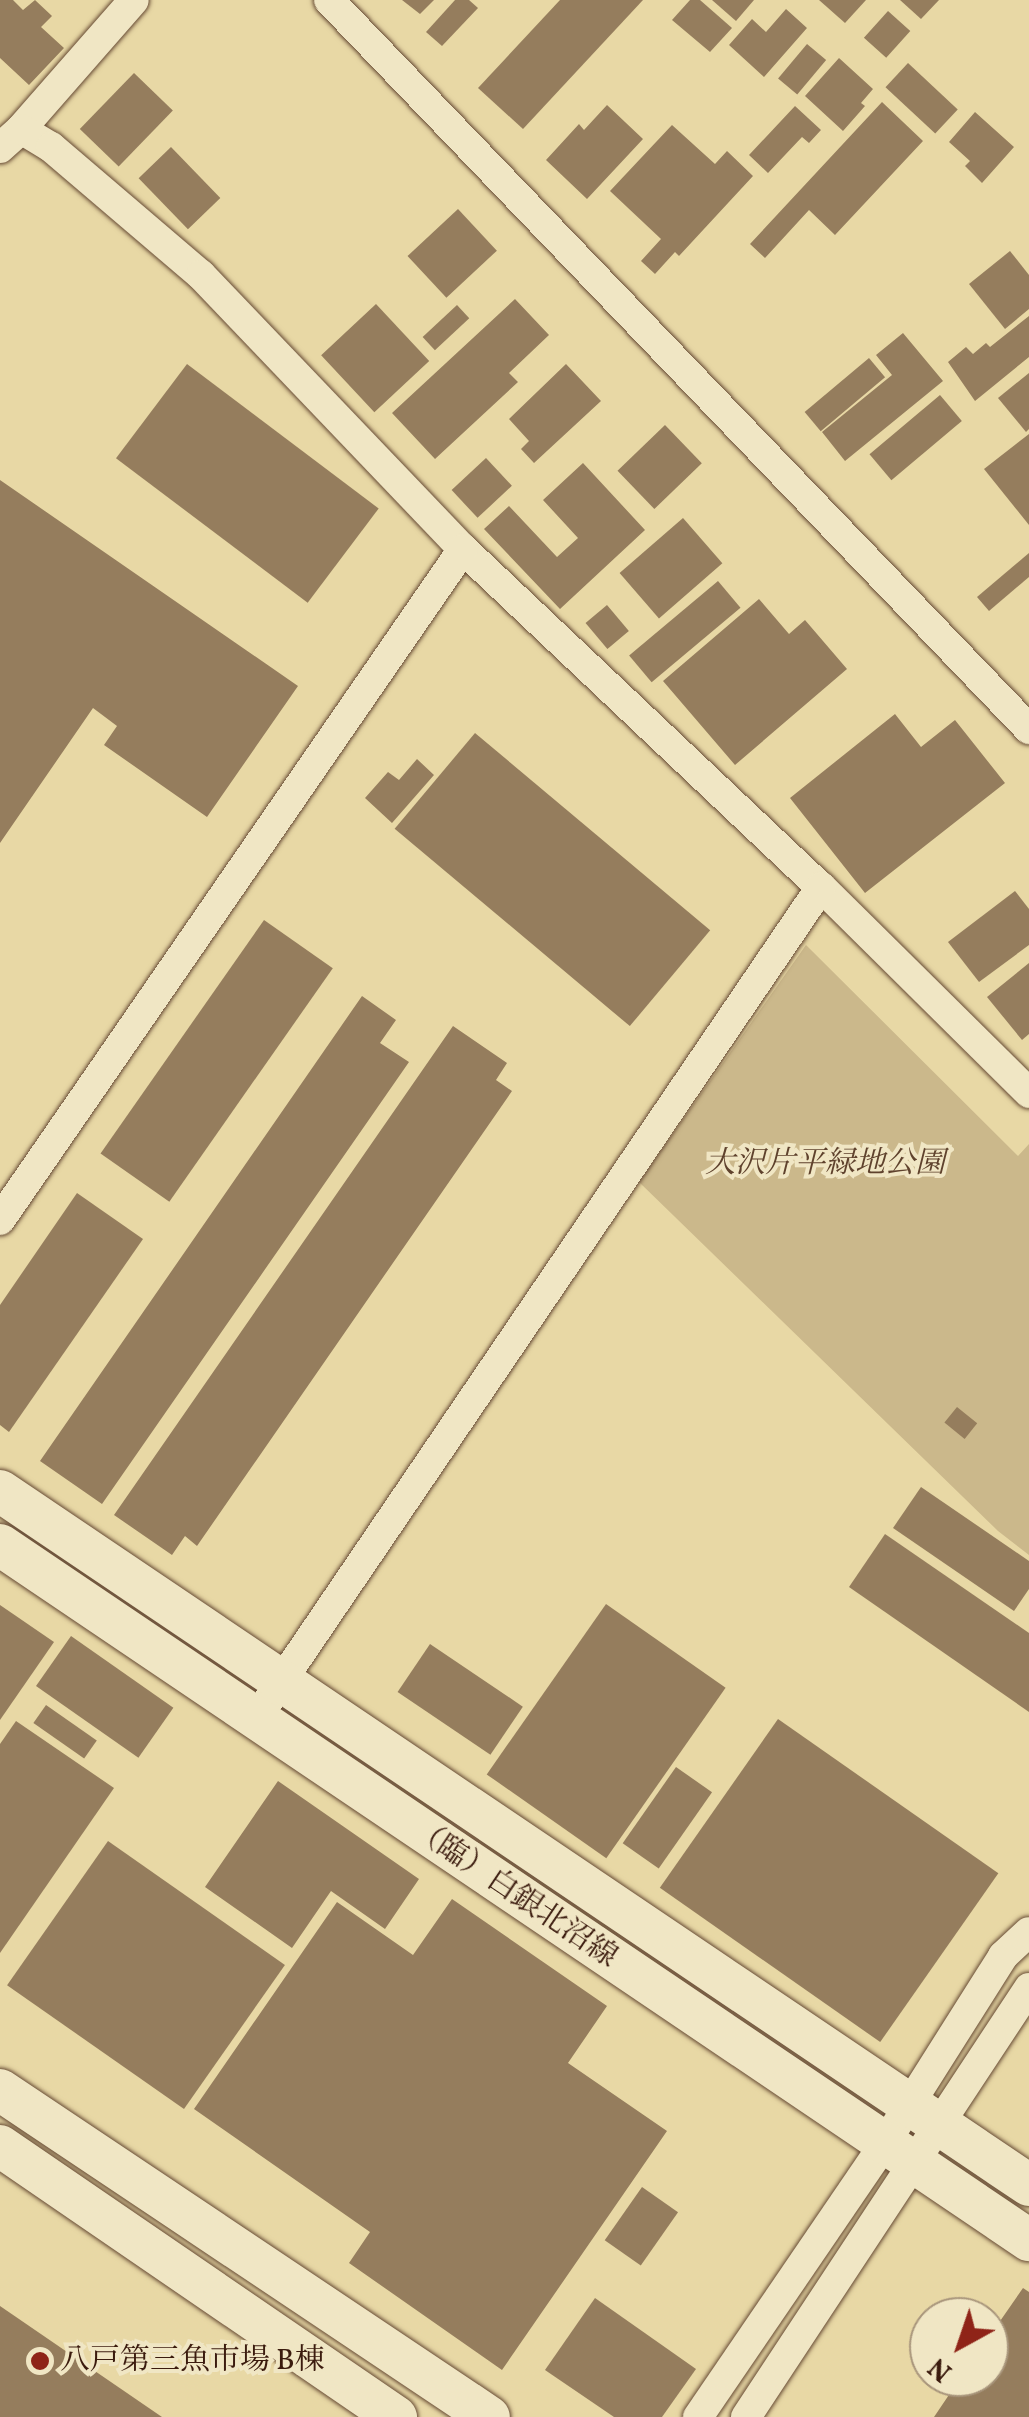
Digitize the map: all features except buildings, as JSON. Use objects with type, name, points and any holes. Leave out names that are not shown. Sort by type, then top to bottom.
[{"type":"street","points":[[329,0],[1029,730]]},
{"type":"street","points":[[114,6],[10,138],[51,148],[201,275],[464,549],[821,887],[1029,1093]]},
{"type":"street","points":[[0,1220],[464,549]]},
{"type":"street","points":[[255,1720],[821,887]]},
{"type":"street","name":"（臨）白銀北沼線","points":[[0,1491],[1029,2185]]},
{"type":"street","name":"（臨）白銀北沼線","points":[[0,1545],[1029,2240]]},
{"type":"street","points":[[746,2417],[925,2114],[1002,1956],[1029,1932]]},
{"type":"street","points":[[925,2114],[1029,1988]]},
{"type":"street","points":[[0,2090],[489,2417]]},
{"type":"street","points":[[0,2146],[396,2417]]},
{"type":"street","points":[[698,2417],[901,2154]]},
{"type":"green space","name":"大沢片平緑地公園","points":[[806,945],[1018,1156],[1029,1144],[1029,1555],[998,1531],[639,1182]]},
{"type":"place","name":"八戸第三魚市場 B棟","points":[[40,2361]]}]
